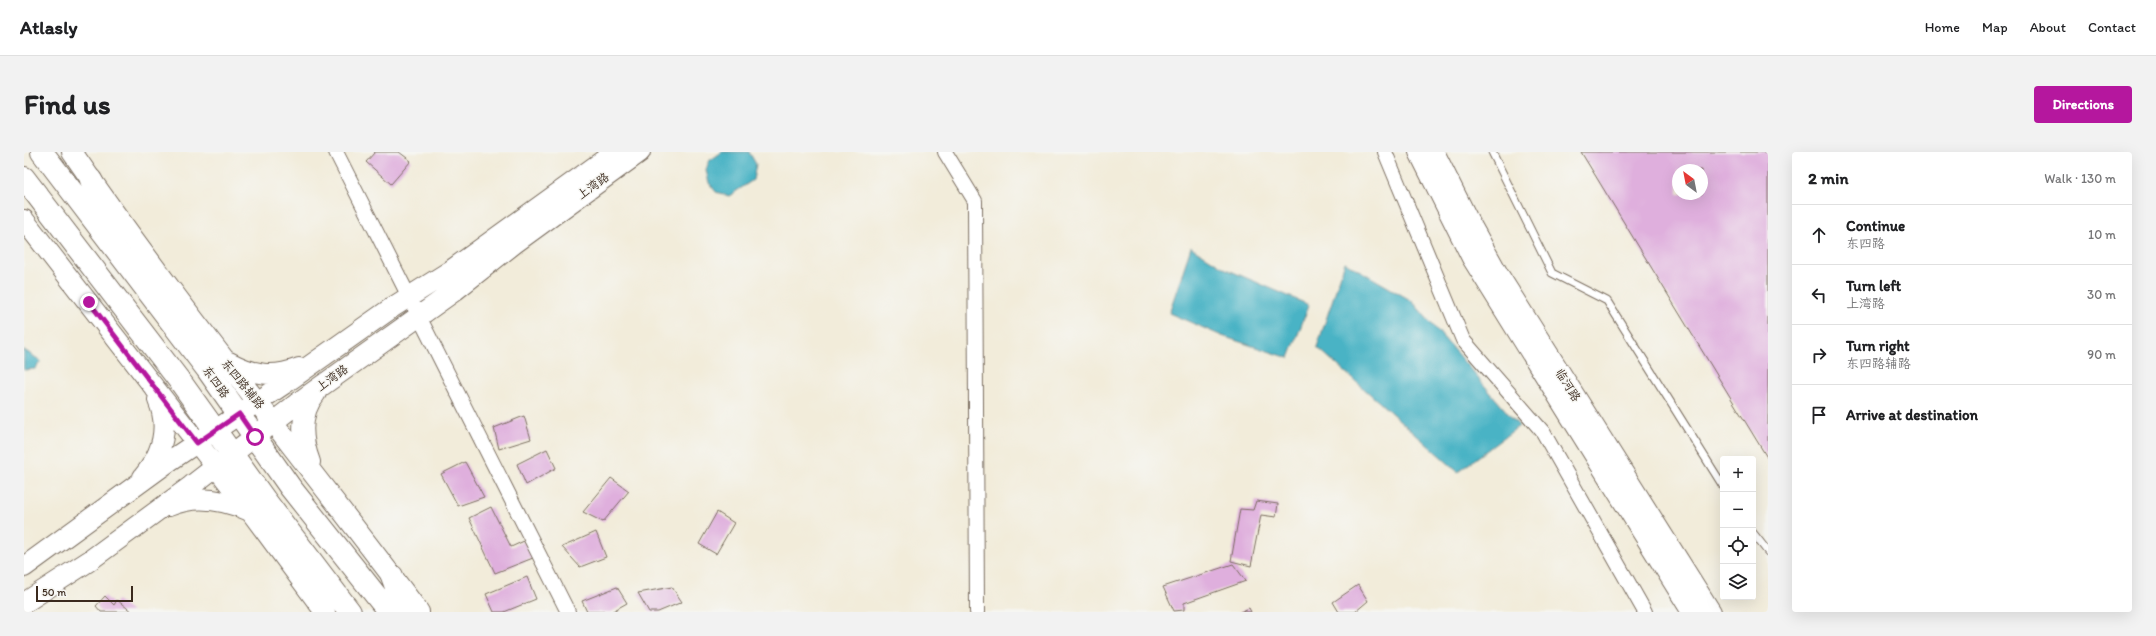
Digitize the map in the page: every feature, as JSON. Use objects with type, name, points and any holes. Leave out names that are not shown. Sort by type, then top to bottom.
[{"type":"main road","name":"东四路","points":[[42,152],[239,414],[312,516],[389,612]]},
{"type":"main road","name":"东四路辅路","points":[[72,152],[118,220],[223,359],[318,478],[419,612]]},
{"type":"main road","name":"上湾路","points":[[24,567],[197,443],[409,297],[450,271],[615,152]]},
{"type":"main road","name":"上湾路","points":[[24,603],[88,561],[151,515],[322,386],[640,152]]},
{"type":"main road","name":"临河路","points":[[1419,152],[1472,258],[1692,612]]},
{"type":"main road","name":"临河路","points":[[1434,152],[1467,218],[1498,274],[1711,612]]},
{"type":"main road","points":[[24,178],[215,431],[224,461],[251,512],[342,610]]},
{"type":"main road","points":[[91,180],[133,272]]},
{"type":"main road","points":[[24,220],[197,443],[224,461],[297,542],[342,610]]},
{"type":"main road","points":[[172,324],[223,359],[247,372],[259,375],[285,374],[319,359]]},
{"type":"main road","points":[[133,488],[152,463],[163,440],[165,426],[164,414],[150,384]]},
{"type":"main road","points":[[318,478],[307,455],[302,431],[307,408],[322,386]]},
{"type":"main road","points":[[151,515],[172,505],[205,499],[222,500],[269,521],[297,542]]},
{"type":"main road","points":[[392,576],[405,612]]},
{"type":"street","points":[[336,152],[568,612]]},
{"type":"street","points":[[944,152],[975,201],[977,612]]},
{"type":"street","points":[[1385,152],[1463,340],[1543,432],[1646,612]]},
{"type":"lane","points":[[1492,152],[1552,273],[1607,301],[1720,481]]},
{"type":"lane","points":[[1756,537],[1768,552]]},
{"type":"water","points":[[722,152],[749,152],[756,164],[753,180],[729,196],[716,192],[709,183],[706,170],[709,161]]},
{"type":"water","points":[[1191,247],[1226,269],[1309,305],[1289,358],[1222,336],[1169,313]]},
{"type":"water","points":[[1345,262],[1412,301],[1519,426],[1458,472],[1317,347]]},
{"type":"water","points":[[24,350],[41,361],[35,369],[24,370]]},
{"type":"building","points":[[375,152],[399,152],[411,161],[391,184],[366,162]]},
{"type":"building","points":[[1581,152],[1768,152],[1768,459]]},
{"type":"building","points":[[524,416],[531,439],[499,449],[494,428]]},
{"type":"building","points":[[547,449],[556,468],[526,485],[517,464]]},
{"type":"building","points":[[465,462],[484,497],[458,506],[441,474]]},
{"type":"building","points":[[611,478],[629,491],[603,522],[583,512]]},
{"type":"building","points":[[1256,501],[1278,504],[1276,517],[1261,515],[1251,566],[1231,561],[1240,509],[1253,510]]},
{"type":"building","points":[[491,507],[511,547],[524,541],[533,558],[495,573],[469,518]]},
{"type":"building","points":[[717,512],[734,523],[716,554],[699,544]]},
{"type":"building","points":[[596,532],[606,557],[580,567],[562,547]]},
{"type":"building","points":[[1233,564],[1246,581],[1184,603],[1184,610],[1174,611],[1163,587]]},
{"type":"building","points":[[527,577],[536,599],[504,612],[494,612],[486,594]]},
{"type":"building","points":[[1358,585],[1368,601],[1355,612],[1339,612],[1333,602]]},
{"type":"building","points":[[617,587],[627,603],[611,612],[587,612],[582,601]]},
{"type":"building","points":[[672,587],[682,602],[658,612],[649,612],[638,593]]},
{"type":"building","points":[[105,596],[114,605],[117,600],[132,612],[101,612],[96,606]]},
{"type":"building","points":[[1249,608],[1251,612],[1240,612]]},
{"type":"route","points":[[89,302],[197,443],[239,414],[255,437]]}]
